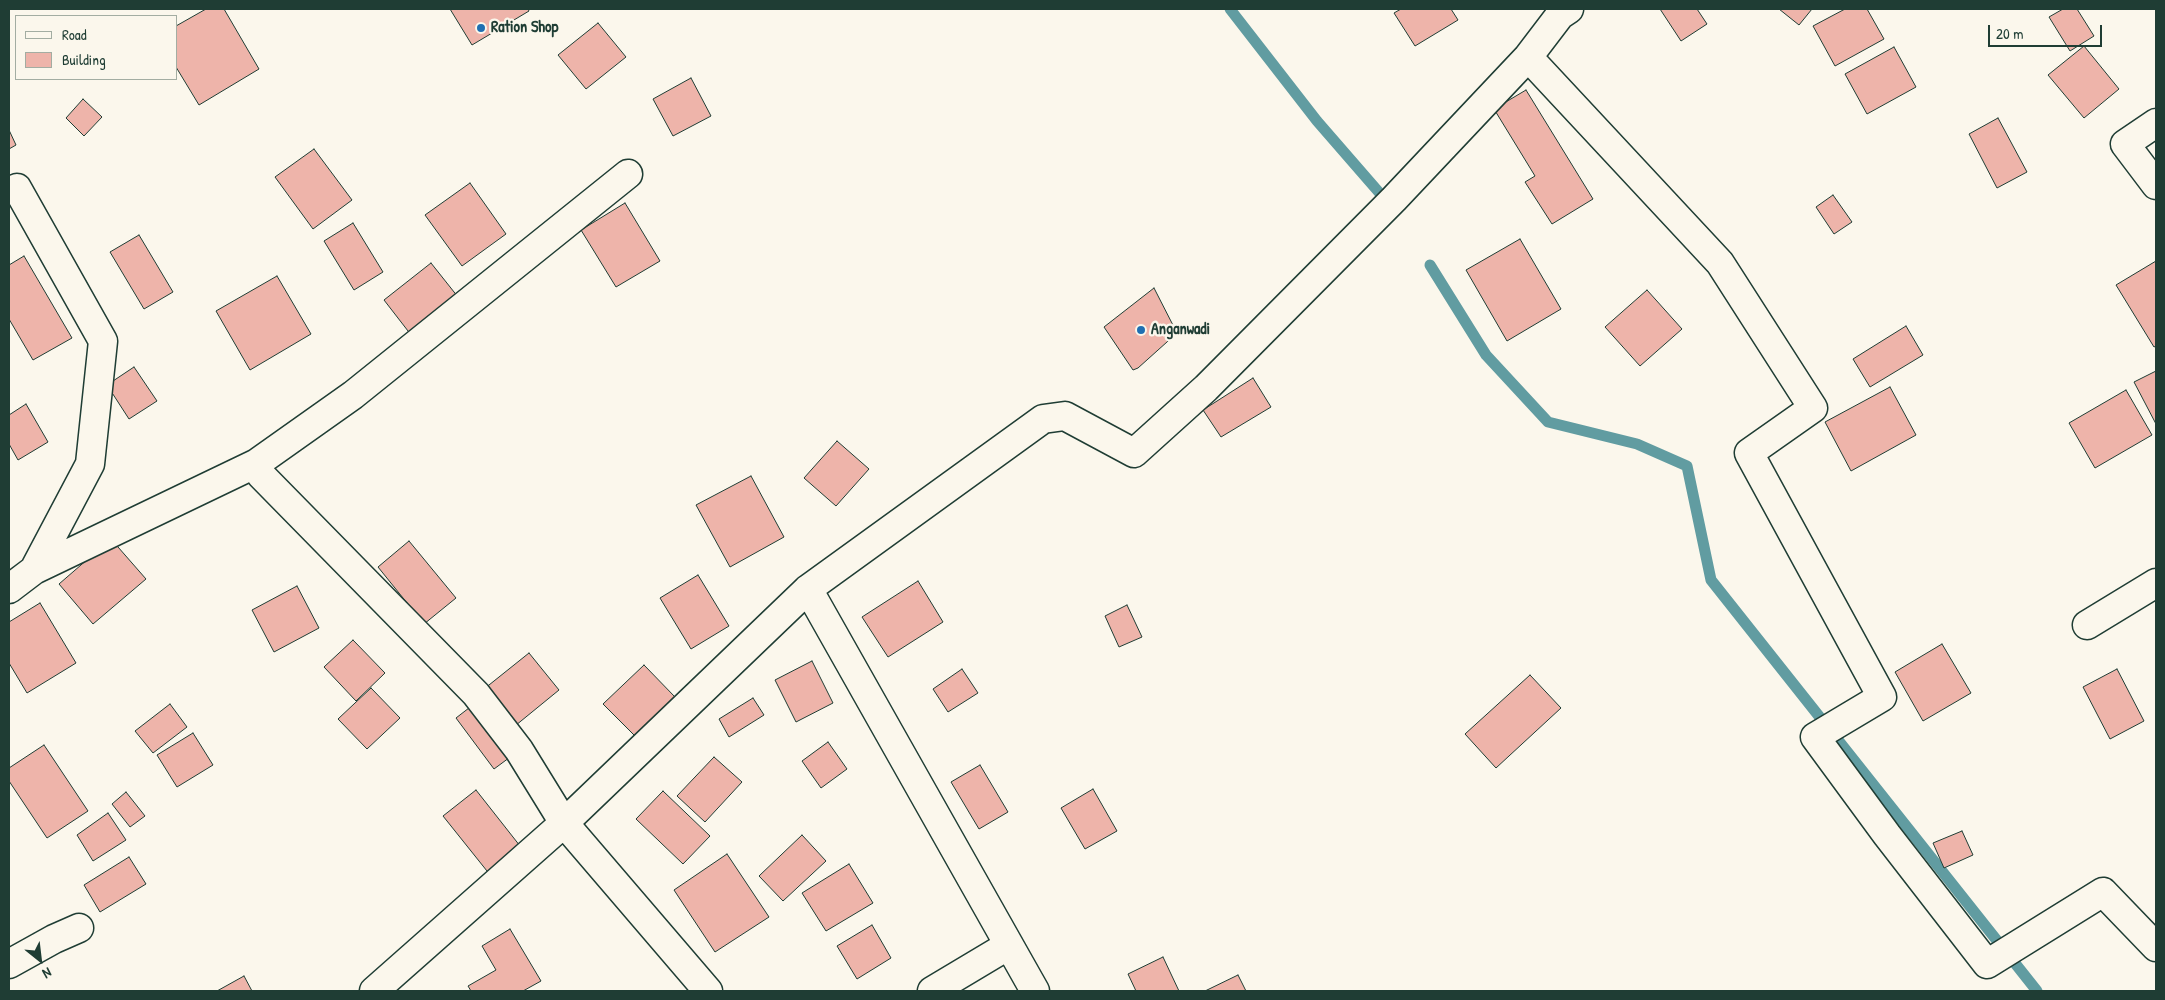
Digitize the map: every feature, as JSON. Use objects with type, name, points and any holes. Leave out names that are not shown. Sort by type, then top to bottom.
[{"type":"street","points":[[374,991],[564,823],[808,589],[1042,419],[1065,416],[1134,453],[1206,388],[1394,200],[1528,57],[1560,15],[1569,9]]},
{"type":"street","points":[[1528,57],[1720,263],[1813,408],[1749,453],[1882,697],[1815,737],[1986,964],[2102,892],[2156,947]]},
{"type":"street","points":[[2156,123],[2125,144],[2156,185]]},
{"type":"street","points":[[9,588],[34,570],[258,463],[353,395],[628,174]]},
{"type":"street","points":[[17,188],[103,341],[90,464],[34,570]]},
{"type":"street","points":[[258,463],[261,475],[476,694],[519,750],[564,823],[708,991]]},
{"type":"street","points":[[2087,625],[2156,583]]},
{"type":"street","points":[[808,589],[1035,991]]},
{"type":"street","points":[[9,964],[54,939],[79,928]]},
{"type":"street","points":[[932,991],[1009,945]]},
{"type":"building","points":[[206,9],[224,9],[259,69],[199,105],[178,70],[178,25]]},
{"type":"building","name":"Ration Shop","points":[[450,9],[528,9],[529,11],[472,45]]},
{"type":"building","points":[[1401,9],[1451,9],[1458,20],[1415,46],[1394,13]]},
{"type":"building","points":[[1660,9],[1697,9],[1707,24],[1681,41]]},
{"type":"building","points":[[1779,9],[1812,9],[1799,25]]},
{"type":"building","points":[[1845,9],[1867,9],[1884,39],[1835,66],[1813,26]]},
{"type":"building","points":[[2063,9],[2077,9],[2094,36],[2070,51],[2049,17]]},
{"type":"building","points":[[598,23],[626,57],[586,89],[558,55]]},
{"type":"building","points":[[2084,46],[2119,89],[2084,118],[2048,75]]},
{"type":"building","points":[[1894,47],[1916,87],[1867,114],[1845,74]]},
{"type":"building","points":[[691,78],[711,116],[673,136],[653,99]]},
{"type":"building","points":[[1526,90],[1593,199],[1552,224],[1525,182],[1535,176],[1494,109]]},
{"type":"building","points":[[83,99],[102,117],[84,136],[66,118]]},
{"type":"building","points":[[1998,118],[2027,172],[1997,188],[1969,134]]},
{"type":"building","points":[[9,130],[16,145],[9,149]]},
{"type":"building","points":[[314,149],[352,200],[313,229],[275,177]]},
{"type":"building","points":[[470,183],[506,234],[462,266],[425,215]]},
{"type":"building","points":[[1833,195],[1852,222],[1834,234],[1816,207]]},
{"type":"building","points":[[625,203],[660,261],[616,287],[581,230]]},
{"type":"building","points":[[353,223],[383,272],[354,290],[324,241]]},
{"type":"building","points":[[139,235],[173,292],[144,309],[110,252]]},
{"type":"building","points":[[1520,239],[1561,309],[1507,341],[1466,270]]},
{"type":"building","points":[[24,256],[72,338],[33,360],[9,319],[9,265]]},
{"type":"building","points":[[2156,261],[2156,346],[2154,347],[2116,285]]},
{"type":"building","points":[[431,263],[462,302],[415,340],[384,300]]},
{"type":"building","points":[[277,276],[311,334],[250,370],[216,311]]},
{"type":"building","name":"Anganwadi","points":[[1154,288],[1177,333],[1138,368],[1133,370],[1104,327]]},
{"type":"building","points":[[1647,290],[1682,329],[1640,366],[1605,327]]},
{"type":"building","points":[[1906,326],[1923,355],[1870,387],[1853,359]]},
{"type":"building","points":[[134,367],[157,401],[129,419],[107,385]]},
{"type":"building","points":[[2156,371],[2156,424],[2134,382]]},
{"type":"building","points":[[1253,378],[1271,407],[1221,437],[1203,410]]},
{"type":"building","points":[[1890,387],[1916,435],[1851,471],[1825,422]]},
{"type":"building","points":[[2126,390],[2152,435],[2095,468],[2069,423]]},
{"type":"building","points":[[26,404],[48,442],[18,460],[9,444],[9,415]]},
{"type":"building","points":[[837,441],[869,469],[836,506],[804,478]]},
{"type":"building","points":[[751,476],[784,537],[730,567],[696,505]]},
{"type":"building","points":[[111,539],[146,579],[93,624],[59,584]]},
{"type":"building","points":[[409,541],[456,598],[424,624],[378,567]]},
{"type":"building","points":[[698,575],[729,626],[691,649],[660,598]]},
{"type":"building","points":[[918,581],[943,622],[888,657],[862,617]]},
{"type":"building","points":[[297,586],[319,628],[274,652],[252,610]]},
{"type":"building","points":[[40,603],[76,663],[27,693],[9,663],[9,622]]},
{"type":"building","points":[[1127,605],[1142,637],[1119,647],[1105,616]]},
{"type":"building","points":[[353,640],[385,673],[356,701],[324,667]]},
{"type":"building","points":[[1942,644],[1971,693],[1923,721],[1895,672]]},
{"type":"building","points":[[529,653],[559,690],[510,730],[479,693]]},
{"type":"building","points":[[812,661],[833,703],[796,722],[775,680]]},
{"type":"building","points":[[644,665],[675,697],[635,736],[603,704]]},
{"type":"building","points":[[962,669],[978,693],[948,712],[933,689]]},
{"type":"building","points":[[2117,669],[2144,721],[2110,739],[2083,687]]},
{"type":"building","points":[[1530,675],[1561,708],[1496,768],[1465,734]]},
{"type":"building","points":[[371,688],[400,718],[367,749],[338,719]]},
{"type":"building","points":[[753,698],[764,715],[729,737],[719,719]]},
{"type":"building","points":[[478,701],[517,752],[494,769],[456,718]]},
{"type":"building","points":[[170,704],[187,727],[153,753],[135,731]]},
{"type":"building","points":[[193,733],[213,765],[177,787],[157,755]]},
{"type":"building","points":[[828,742],[847,769],[821,788],[802,761]]},
{"type":"building","points":[[44,745],[88,811],[47,838],[9,781],[9,768]]},
{"type":"building","points":[[714,757],[742,782],[705,822],[677,796]]},
{"type":"building","points":[[980,765],[1008,812],[979,829],[951,782]]},
{"type":"building","points":[[1093,789],[1117,831],[1085,849],[1061,808]]},
{"type":"building","points":[[476,790],[524,851],[491,876],[443,816]]},
{"type":"building","points":[[663,791],[710,836],[683,864],[636,819]]},
{"type":"building","points":[[126,792],[145,816],[130,827],[112,804]]},
{"type":"building","points":[[108,813],[126,840],[93,861],[77,835]]},
{"type":"building","points":[[1962,831],[1973,855],[1944,868],[1933,843]]},
{"type":"building","points":[[802,835],[826,861],[783,901],[759,876]]},
{"type":"building","points":[[727,854],[769,917],[715,952],[674,890]]},
{"type":"building","points":[[129,857],[146,884],[100,912],[84,885]]},
{"type":"building","points":[[849,864],[873,903],[826,931],[802,893]]},
{"type":"building","points":[[872,925],[891,958],[857,979],[837,946]]},
{"type":"building","points":[[510,929],[541,981],[523,991],[471,991],[468,986],[496,970],[482,946]]},
{"type":"building","points":[[1163,957],[1179,991],[1136,991],[1128,974]]},
{"type":"building","points":[[1238,975],[1246,991],[1205,991]]},
{"type":"building","points":[[244,976],[252,991],[217,991]]},
{"type":"waterway","points":[[1230,9],[1317,121],[1390,205]]},
{"type":"waterway","points":[[1430,265],[1486,355],[1548,422],[1637,444],[1687,466],[1711,580],[2037,991]]},
{"type":"place","name":"Ration Shop","points":[[481,28]]},
{"type":"place","name":"Anganwadi","points":[[1141,330]]}]
